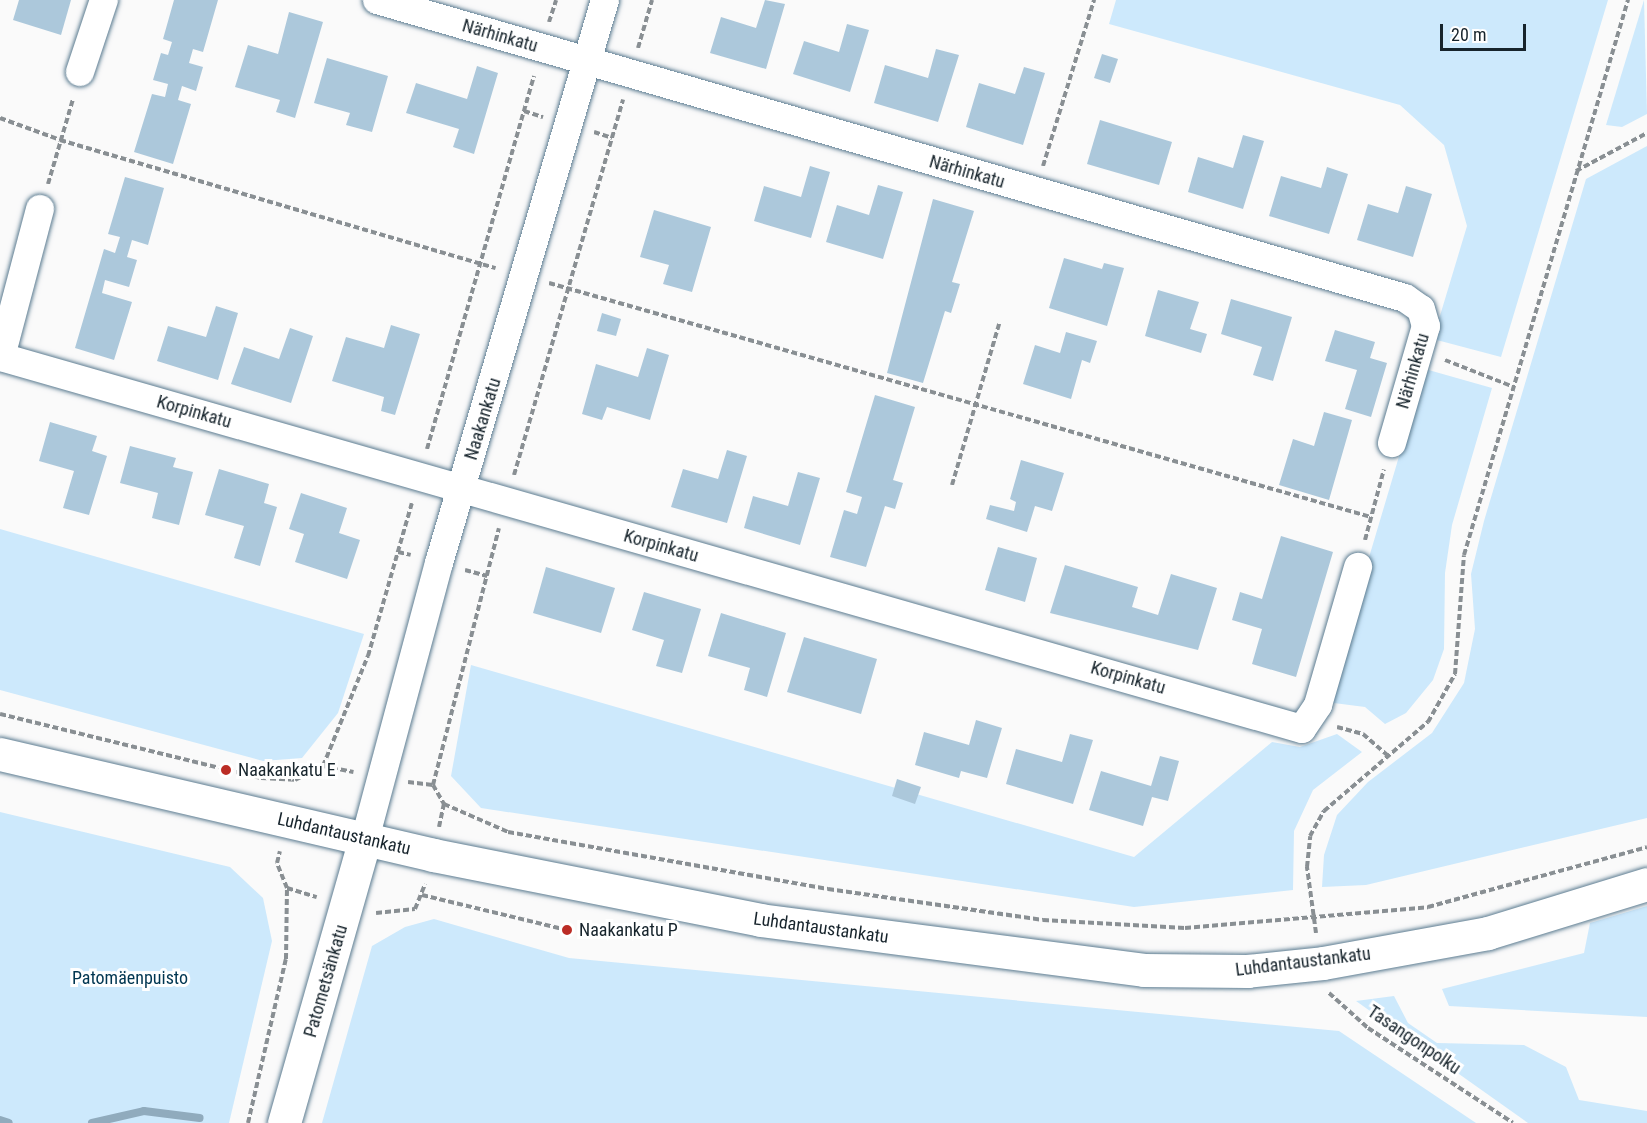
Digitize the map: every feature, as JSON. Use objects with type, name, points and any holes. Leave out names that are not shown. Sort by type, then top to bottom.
[{"type":"street","points":[[80,72],[104,0]]},
{"type":"street","name":"Närhinkatu","points":[[377,0],[587,63],[1405,298],[1421,309],[1426,326],[1392,442]]},
{"type":"street","name":"Naakankatu","points":[[365,839],[462,489],[605,0]]},
{"type":"street","name":"Korpinkatu","points":[[40,209],[1,357],[1302,729]]},
{"type":"street","points":[[1302,729],[1318,705],[1358,567]]},
{"type":"street","name":"Luhdantaustankatu","points":[[0,754],[433,855],[760,920],[1144,970],[1247,971],[1323,963],[1488,933],[1647,884]]},
{"type":"street","name":"Patometsänkatu","points":[[284,1123],[348,907],[365,839]]},
{"type":"path","points":[[323,766],[368,656],[556,0]]},
{"type":"path","points":[[652,0],[506,502],[433,785],[444,804],[508,832],[828,889],[1043,920],[1185,928],[1313,920],[1428,907],[1647,847]]},
{"type":"path","points":[[1036,192],[1094,0]]},
{"type":"path","name":"Tasangonpolku","points":[[1513,1123],[1330,998],[1313,920],[1307,867],[1310,836],[1323,811],[1428,722],[1455,674],[1464,555],[1575,171],[1628,0]]},
{"type":"path","points":[[40,209],[80,72]]},
{"type":"path","points":[[0,118],[60,140],[480,264]]},
{"type":"path","points":[[1575,171],[1647,133]]},
{"type":"path","points":[[526,276],[1371,517]]},
{"type":"path","points":[[952,485],[999,324]]},
{"type":"path","points":[[1419,351],[1514,387]]},
{"type":"path","points":[[1358,567],[1392,442]]},
{"type":"path","points":[[0,714],[261,778],[296,780],[323,766],[383,779],[433,785]]},
{"type":"path","points":[[1302,729],[1347,727],[1387,755]]},
{"type":"path","points":[[248,1123],[286,959],[287,888],[278,863],[296,780]]},
{"type":"path","points":[[287,888],[348,907],[396,914],[416,909],[433,855],[444,804]]},
{"type":"path","points":[[422,894],[567,930]]},
{"type":"green space","points":[[1116,0],[1608,0],[1501,357],[1433,339],[1467,226],[1444,145],[1400,105],[1109,24]]},
{"type":"green space","points":[[1644,0],[1647,114],[1622,127],[1606,125]]},
{"type":"green space","points":[[1647,146],[1647,818],[1366,885],[1322,887],[1324,855],[1337,815],[1368,782],[1432,733],[1464,683],[1475,629],[1471,574],[1484,521],[1586,179]]},
{"type":"green space","points":[[1425,369],[1492,388],[1452,525],[1445,573],[1444,649],[1433,680],[1406,713],[1385,724],[1365,707],[1326,702]]},
{"type":"green space","points":[[0,529],[364,634],[338,713],[302,758],[263,761],[0,690]]},
{"type":"green space","points":[[471,665],[1134,857],[1272,742],[1300,747],[1337,734],[1362,752],[1313,790],[1294,831],[1293,890],[1134,907],[481,808],[451,776]]},
{"type":"green space","name":"Patomäenpuisto","points":[[0,812],[230,867],[263,898],[272,941],[229,1123],[0,1123]]},
{"type":"green space","points":[[1647,906],[1647,1017],[1449,1006],[1442,989],[1584,953],[1590,923]]},
{"type":"green space","points":[[434,919],[569,958],[1339,1031],[1476,1123],[322,1123],[372,946],[405,927]]},
{"type":"green space","points":[[1394,996],[1408,1023],[1437,1043],[1524,1045],[1566,1067],[1579,1100],[1647,1111],[1647,1123],[1528,1123],[1356,1001]]},
{"type":"building","points":[[19,0],[71,0],[61,35],[13,20]]},
{"type":"building","points":[[174,0],[218,0],[203,52],[193,49],[189,63],[203,67],[196,91],[182,86],[178,100],[191,104],[173,164],[134,152],[152,94],[165,97],[168,84],[153,80],[161,53],[168,55],[172,42],[163,39]]},
{"type":"building","points":[[765,0],[785,4],[766,69],[710,53],[721,17],[756,28]]},
{"type":"building","points":[[289,12],[323,22],[295,118],[276,112],[280,100],[235,87],[248,45],[278,54]]},
{"type":"building","points":[[847,24],[869,30],[850,92],[793,74],[804,41],[839,52]]},
{"type":"building","points":[[936,49],[959,55],[938,122],[874,103],[885,65],[928,78]]},
{"type":"building","points":[[1102,54],[1118,59],[1110,83],[1094,78]]},
{"type":"building","points":[[327,58],[388,76],[372,132],[346,125],[350,113],[314,103]]},
{"type":"building","points":[[477,66],[498,73],[474,154],[453,147],[459,129],[406,113],[416,83],[467,99]]},
{"type":"building","points":[[1024,67],[1045,73],[1023,145],[966,127],[979,83],[1015,94]]},
{"type":"building","points":[[1100,120],[1172,142],[1159,185],[1087,164]]},
{"type":"building","points":[[1243,135],[1264,141],[1243,209],[1188,192],[1198,157],[1233,168]]},
{"type":"building","points":[[810,166],[830,172],[811,238],[754,221],[764,186],[801,197]]},
{"type":"building","points":[[1327,167],[1348,174],[1329,234],[1269,216],[1281,176],[1321,188]]},
{"type":"building","points":[[125,177],[164,188],[148,245],[132,240],[127,257],[137,260],[129,287],[105,280],[102,293],[132,302],[114,360],[75,348],[104,249],[115,253],[120,237],[108,234]]},
{"type":"building","points":[[878,185],[903,192],[883,259],[826,242],[837,205],[869,215]]},
{"type":"building","points":[[1406,186],[1432,194],[1413,257],[1357,240],[1368,204],[1398,213]]},
{"type":"building","points":[[933,199],[974,211],[952,282],[960,284],[951,313],[945,311],[923,383],[887,373]]},
{"type":"building","points":[[654,210],[711,227],[692,292],[663,284],[669,265],[640,257]]},
{"type":"building","points":[[1064,258],[1102,269],[1104,263],[1124,268],[1107,326],[1049,308]]},
{"type":"building","points":[[1158,290],[1199,302],[1190,329],[1207,334],[1201,353],[1145,336]]},
{"type":"building","points":[[1231,299],[1292,317],[1273,381],[1253,375],[1262,347],[1221,334]]},
{"type":"building","points":[[216,306],[238,313],[218,380],[157,361],[168,326],[206,337]]},
{"type":"building","points":[[602,313],[621,319],[616,336],[597,331]]},
{"type":"building","points":[[391,325],[420,334],[395,415],[381,411],[384,397],[332,381],[346,337],[384,348]]},
{"type":"building","points":[[290,328],[313,336],[291,403],[231,384],[244,347],[279,359]]},
{"type":"building","points":[[1335,330],[1375,342],[1370,358],[1387,363],[1371,417],[1345,409],[1357,370],[1325,361]]},
{"type":"building","points":[[1066,332],[1097,341],[1090,363],[1082,360],[1071,399],[1023,384],[1035,345],[1060,353]]},
{"type":"building","points":[[647,348],[669,355],[650,420],[607,407],[602,420],[582,414],[596,364],[638,377]]},
{"type":"building","points":[[875,395],[915,407],[893,480],[903,483],[895,509],[885,506],[866,567],[830,557],[844,510],[857,514],[862,497],[846,492]]},
{"type":"building","points":[[1324,412],[1352,420],[1329,500],[1279,485],[1293,439],[1314,446]]},
{"type":"building","points":[[50,422],[97,436],[92,451],[107,456],[89,515],[63,508],[74,471],[39,461]]},
{"type":"building","points":[[130,446],[176,458],[173,467],[193,472],[179,525],[152,518],[158,493],[120,483]]},
{"type":"building","points":[[727,450],[747,456],[727,523],[671,507],[683,469],[718,479]]},
{"type":"building","points":[[1021,460],[1064,473],[1052,511],[1035,506],[1027,532],[986,519],[990,505],[1014,511],[1016,502],[1010,499]]},
{"type":"building","points":[[219,469],[269,484],[264,503],[277,507],[260,566],[234,558],[244,526],[205,515]]},
{"type":"building","points":[[798,472],[820,478],[800,545],[744,528],[753,496],[788,506]]},
{"type":"building","points":[[301,493],[347,508],[339,533],[360,540],[347,579],[295,562],[304,534],[289,529]]},
{"type":"building","points":[[1281,536],[1333,552],[1296,677],[1252,664],[1262,629],[1232,620],[1240,592],[1262,599]]},
{"type":"building","points":[[998,547],[1037,558],[1025,602],[985,590]]},
{"type":"building","points":[[1065,565],[1138,587],[1132,607],[1158,615],[1171,574],[1217,588],[1198,650],[1050,613]]},
{"type":"building","points":[[546,567],[615,588],[601,633],[533,613]]},
{"type":"building","points":[[644,592],[701,609],[682,673],[656,666],[664,640],[632,630]]},
{"type":"building","points":[[721,613],[786,633],[767,697],[744,690],[750,668],[708,656]]},
{"type":"building","points":[[804,637],[877,659],[861,714],[787,692]]},
{"type":"building","points":[[976,720],[1002,728],[987,778],[961,771],[959,778],[915,765],[924,732],[969,745]]},
{"type":"building","points":[[1070,734],[1093,740],[1073,804],[1006,784],[1016,749],[1062,762]]},
{"type":"building","points":[[1160,756],[1179,761],[1168,801],[1152,797],[1143,826],[1089,810],[1101,771],[1151,786]]},
{"type":"building","points":[[897,779],[921,787],[915,804],[892,796]]},
{"type":"waterway","points":[[92,1123],[144,1111],[200,1118]]},
{"type":"waterway","points":[[0,1120],[9,1123]]},
{"type":"place","name":"Naakankatu E","points":[[226,770]]},
{"type":"place","name":"Naakankatu P","points":[[567,930]]}]
